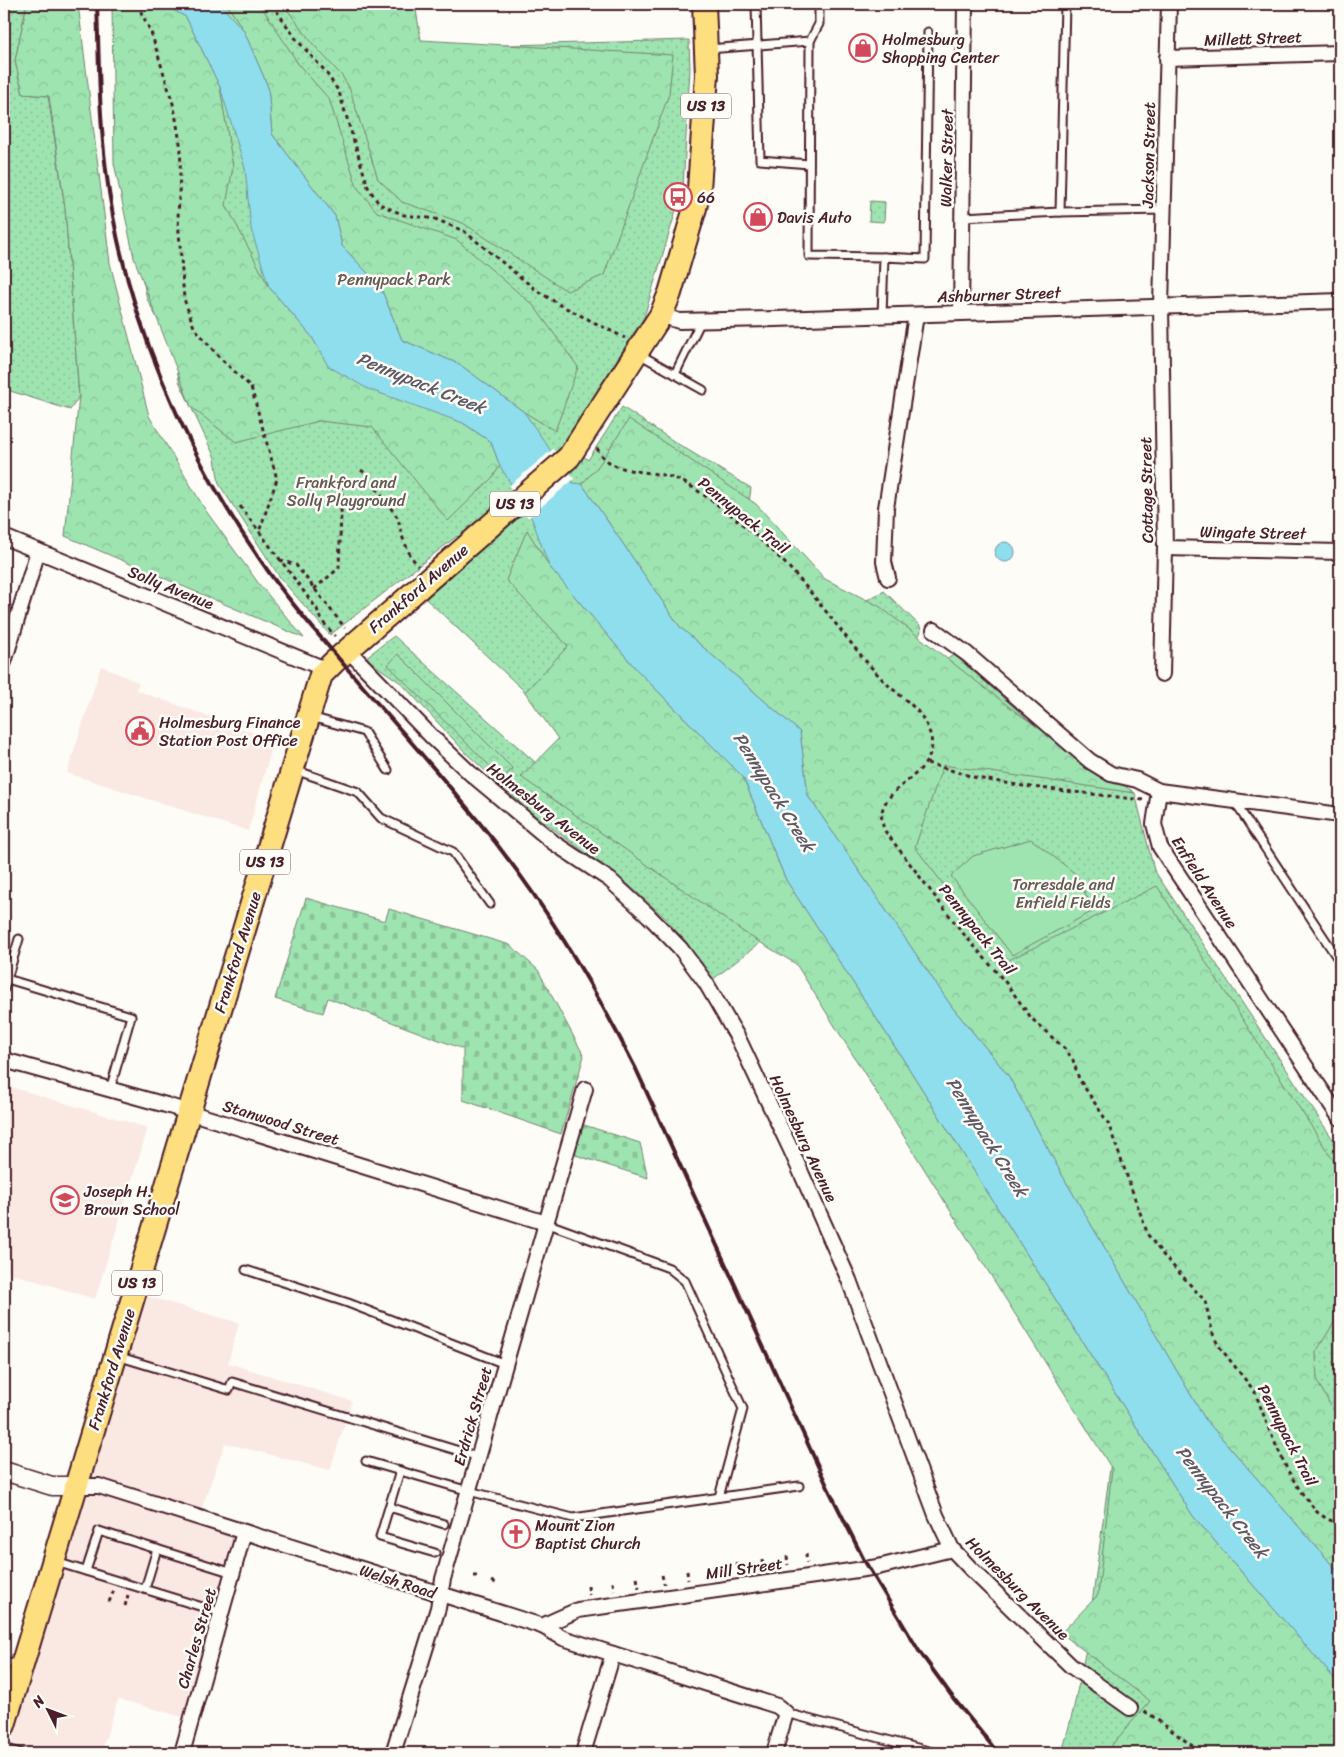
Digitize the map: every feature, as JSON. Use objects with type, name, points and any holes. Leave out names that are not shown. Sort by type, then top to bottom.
[{"type":"main road","name":"Frankford Avenue","points":[[4,1725],[12,1664],[53,1561],[321,675],[346,639],[465,546],[564,462],[579,443],[630,345],[660,314],[670,293],[698,199],[706,99],[704,4]]},
{"type":"street","name":"Walker Street","points":[[961,313],[965,4]]},
{"type":"street","name":"Jackson Street","points":[[1161,306],[1169,4]]},
{"type":"street","name":"Millett Street","points":[[1167,58],[1340,53]]},
{"type":"street","name":"Ashburner Street","points":[[660,314],[679,320],[702,320],[1340,301]]},
{"type":"street","name":"Cottage Street","points":[[1161,306],[1164,548],[1162,674]]},
{"type":"street","points":[[888,578],[884,562],[886,508],[916,314]]},
{"type":"street","name":"Solly Avenue","points":[[4,537],[325,669]]},
{"type":"street","name":"Wingate Street","points":[[1164,548],[1340,552]]},
{"type":"street","points":[[4,662],[38,551]]},
{"type":"street","points":[[934,630],[968,654],[1090,761],[1112,774],[1137,780],[1158,796],[1234,801],[1340,815]]},
{"type":"street","name":"Holmesburg Avenue","points":[[346,639],[431,736],[470,774],[554,843],[610,880],[680,948],[706,983],[739,1040],[792,1150],[849,1280],[936,1515],[952,1549],[1071,1666],[1130,1708]]},
{"type":"street","name":"Enfield Avenue","points":[[1158,796],[1154,824],[1160,847],[1340,1118]]},
{"type":"street","name":"Stanwood Street","points":[[4,1060],[189,1112],[546,1223]]},
{"type":"street","name":"Erdrick Street","points":[[393,1753],[438,1608],[440,1594],[505,1364],[586,1089]]},
{"type":"street","name":"Welsh Road","points":[[4,1471],[52,1486],[99,1486],[542,1626],[563,1638],[777,1706],[786,1713]]},
{"type":"street","name":"Charles Street","points":[[182,1753],[244,1532]]},
{"type":"street","name":"Mill Street","points":[[542,1626],[578,1610],[878,1567],[952,1549]]},
{"type":"street","points":[[583,1753],[613,1654]]},
{"type":"street","points":[[774,1753],[786,1713]]},
{"type":"lane","points":[[756,4],[760,160],[809,164]]},
{"type":"lane","points":[[819,4],[820,24],[810,41],[809,256],[925,259],[928,32]]},
{"type":"lane","points":[[1060,212],[1065,4]]},
{"type":"lane","points":[[706,50],[810,41]]},
{"type":"lane","points":[[963,216],[1164,210]]},
{"type":"lane","points":[[882,316],[884,257]]},
{"type":"lane","points":[[674,374],[702,320]]},
{"type":"lane","points":[[630,345],[702,390]]},
{"type":"lane","points":[[308,716],[364,732],[388,770]]},
{"type":"lane","points":[[293,769],[358,792],[381,818],[452,852],[490,904]]},
{"type":"lane","points":[[1234,801],[1340,962]]},
{"type":"lane","points":[[4,989],[20,939]]},
{"type":"lane","points":[[7,979],[131,1016],[110,1090]]},
{"type":"lane","points":[[546,1223],[669,1268],[684,1281],[744,1409],[720,1497]]},
{"type":"lane","points":[[246,1270],[348,1303],[505,1364]]},
{"type":"lane","points":[[115,1356],[229,1390],[232,1382],[479,1457]]},
{"type":"lane","points":[[366,1461],[572,1518],[799,1486]]},
{"type":"lane","points":[[400,1470],[380,1538],[435,1553]]},
{"type":"lane","points":[[389,1507],[444,1524]]},
{"type":"lane","points":[[86,1571],[99,1531],[233,1572]]},
{"type":"lane","points":[[145,1589],[158,1549]]},
{"type":"lane","points":[[53,1561],[222,1613]]},
{"type":"lane","points":[[786,1713],[936,1753]]},
{"type":"lane","points":[[4,1748],[21,1753]]},
{"type":"path","points":[[137,4],[154,41],[174,107],[181,149],[178,218],[184,299],[194,327],[218,356],[251,387],[277,479],[259,532]]},
{"type":"path","points":[[272,4],[296,39],[325,71],[339,92],[368,187],[380,204],[404,215],[435,219],[464,231],[536,290],[630,345]]},
{"type":"path","name":"Pennypack Trail","points":[[595,444],[600,456],[614,465],[629,470],[661,474],[684,482],[700,492],[761,540],[795,575],[882,679],[916,708],[927,726],[932,742],[927,763],[892,794],[883,806],[881,822],[885,832],[962,932],[1032,1018],[1066,1050],[1079,1079],[1108,1123],[1148,1235],[1164,1256],[1205,1301],[1213,1334],[1218,1345],[1255,1392],[1288,1471],[1301,1492],[1317,1512],[1327,1519],[1340,1524]]},
{"type":"path","points":[[361,470],[398,518],[402,536],[410,556],[419,566]]},
{"type":"path","points":[[314,589],[339,568],[342,486]]},
{"type":"path","points":[[240,506],[317,609],[321,620],[346,639]]},
{"type":"path","points":[[280,560],[296,565],[346,639]]},
{"type":"path","points":[[927,763],[977,778],[1014,785],[1134,800],[1158,796]]},
{"type":"path","points":[[806,1554],[807,1567]]},
{"type":"path","points":[[787,1556],[788,1569]]},
{"type":"path","points":[[109,1602],[114,1589]]},
{"type":"path","points":[[125,1606],[129,1594]]},
{"type":"path","points":[[1130,1708],[1148,1713],[1202,1753]]},
{"type":"shaded area","points":[[101,666],[139,683],[136,690],[274,740],[248,831],[67,773]]},
{"type":"shaded area","name":"Joseph H. Brown School","points":[[4,1085],[148,1128],[95,1299],[4,1271]]},
{"type":"shaded area","points":[[143,1295],[239,1323],[228,1363],[352,1401],[330,1470],[225,1443],[196,1524],[240,1537],[187,1718],[118,1699],[101,1753],[28,1753],[10,1748]]},
{"type":"green space","points":[[4,4],[22,4],[26,8],[15,61],[23,94],[48,96],[65,208],[79,397],[70,410],[4,389]]},
{"type":"green space","points":[[22,4],[78,4],[110,263],[149,416],[206,511],[259,584],[304,638],[65,536],[79,396],[65,208],[49,96],[23,94],[15,61],[26,8]]},
{"type":"green space","points":[[112,4],[162,4],[186,17],[220,87],[233,167],[226,205],[269,287],[312,337],[327,363],[463,423],[491,442],[500,466],[492,478],[448,521],[372,427],[319,421],[236,442],[191,407],[134,258],[114,163]]},
{"type":"green space","name":"Pennypack Park","points":[[114,4],[386,4],[403,48],[689,40],[690,69],[683,187],[644,317],[566,440],[588,460],[622,407],[678,444],[751,488],[747,518],[852,608],[884,591],[920,626],[921,631],[917,640],[946,659],[954,655],[957,657],[1083,768],[1135,793],[1154,870],[1340,1150],[1340,1753],[1062,1753],[1086,1649],[1115,1431],[812,903],[712,980],[687,943],[663,916],[629,885],[529,811],[467,754],[401,683],[365,658],[394,636],[536,763],[568,732],[426,599],[473,557],[457,536],[330,635],[281,579],[219,484],[215,458],[179,381],[175,352],[147,299],[138,256]]},
{"type":"green space","points":[[227,4],[260,4],[299,65],[329,99],[357,187],[377,212],[457,240],[534,306],[578,367],[555,431],[524,412],[459,364],[402,340],[380,286],[342,246],[335,216],[272,134],[268,87],[244,31]]},
{"type":"green space","points":[[283,4],[415,4],[421,40],[673,55],[669,94],[604,275],[567,291],[463,223],[402,202],[378,179],[349,87]]},
{"type":"green space","points":[[870,201],[885,202],[884,222],[869,221]]},
{"type":"green space","points":[[629,419],[756,504],[825,579],[879,606],[1016,712],[1135,793],[943,765],[915,847],[1003,963],[1157,886],[1340,1171],[1340,1318],[1335,1321],[1316,1352],[1317,1381],[1340,1422],[1340,1574],[1205,1419],[1062,1175],[1008,1075],[952,1007],[808,796],[800,732],[680,627],[582,484],[599,465]]},
{"type":"green space","points":[[527,530],[549,566],[637,670],[743,777],[786,880],[901,1056],[1193,1516],[1340,1685],[1340,1753],[1105,1753],[1150,1701],[1061,1633],[1098,1595],[1112,1469],[796,964],[748,935],[521,777],[558,739],[525,692],[568,646],[506,580]]},
{"type":"green space","points":[[398,654],[513,769],[502,778],[388,665]]},
{"type":"green space","name":"Torresdale and Enfield Fields","points":[[1031,839],[1077,875],[1093,911],[1012,955],[951,876],[973,856]]},
{"type":"green space","points":[[306,898],[385,921],[389,909],[510,945],[538,970],[584,1056],[561,1134],[463,1100],[463,1049],[328,998],[323,1013],[275,999]]},
{"type":"green space","points":[[581,1124],[640,1143],[648,1178],[572,1154]]},
{"type":"water","name":"Pennypack Creek","points":[[162,4],[220,4],[244,31],[268,87],[272,134],[335,216],[342,246],[380,286],[402,340],[459,364],[524,412],[573,483],[582,484],[680,627],[800,732],[808,796],[952,1007],[1008,1075],[1062,1175],[1205,1419],[1340,1574],[1340,1685],[1193,1516],[901,1056],[786,880],[743,777],[637,670],[549,566],[532,519],[500,466],[491,442],[463,423],[368,389],[328,366],[312,337],[269,287],[251,229],[245,168],[220,87],[186,17]]},
{"type":"water","points":[[1005,542],[1012,545],[1015,552],[1012,559],[1005,562],[998,559],[995,552],[998,545]]},
{"type":"pier","points":[[553,449],[574,479],[528,518],[509,486]]},
{"type":"railway","points":[[97,4],[102,129],[114,223],[143,329],[162,380],[185,431],[210,479],[238,526],[277,584],[498,845],[542,906],[582,970],[636,1069],[829,1490],[864,1560],[919,1651],[954,1699],[998,1753]]},
{"type":"place","name":"Holmesburg Shopping Center","points":[[863,48]]},
{"type":"place","name":"66","points":[[678,197]]},
{"type":"place","name":"Davis Auto","points":[[758,217]]},
{"type":"place","name":"Holmesburg Finance Station Post Office","points":[[140,731]]},
{"type":"place","name":"Joseph H. Brown School","points":[[65,1200]]},
{"type":"place","name":"Mount Zion Baptist Church","points":[[516,1534]]},
{"type":"park label","name":"Frankford and Solly Playground","points":[[346,491]]}]
